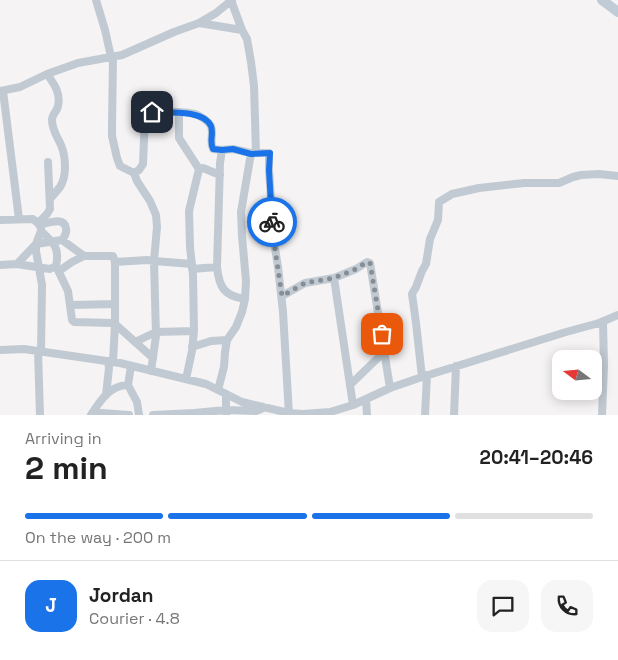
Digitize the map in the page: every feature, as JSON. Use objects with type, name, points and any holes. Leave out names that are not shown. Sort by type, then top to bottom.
[{"type":"street","points":[[96,0],[112,57],[112,136],[116,158],[120,166],[134,173],[156,215],[157,227],[154,261],[156,332],[151,371]]},
{"type":"street","points":[[19,220],[1,91],[20,86],[46,74],[78,63],[122,55],[199,23],[216,13],[232,0],[247,39],[254,86],[253,153],[241,212],[246,281],[245,299],[236,327],[227,340],[224,367],[218,390]]},
{"type":"street","points":[[602,0],[618,12]]},
{"type":"street","points":[[199,23],[242,30]]},
{"type":"street","points":[[46,74],[56,87],[58,105],[52,115],[52,120],[54,133],[62,147],[65,177],[50,198]]},
{"type":"street","points":[[134,173],[143,164],[145,116],[147,113],[152,112],[196,114],[204,118],[210,125],[213,149],[270,153],[269,170],[274,242],[282,296],[289,414]]},
{"type":"street","points":[[179,113],[179,138],[199,169],[189,211],[194,331],[186,379]]},
{"type":"street","points":[[222,150],[217,267],[219,282],[226,292],[235,297],[245,299]]},
{"type":"street","points":[[40,415],[39,352],[42,285],[36,244],[40,226],[50,209],[48,162]]},
{"type":"street","points":[[199,169],[203,168],[220,175]]},
{"type":"street","points":[[425,415],[425,376],[412,294],[426,264],[430,238],[438,220],[439,202],[452,194],[479,188],[524,183],[558,183],[581,175],[618,176]]},
{"type":"street","points":[[17,264],[36,244],[62,240],[66,234],[66,226],[55,212],[50,209]]},
{"type":"street","points":[[0,220],[33,219],[53,242],[58,251],[58,269],[68,291],[72,320],[74,322],[115,324],[153,358]]},
{"type":"street","points":[[40,226],[60,220]]},
{"type":"street","points":[[62,240],[84,256]]},
{"type":"street","points":[[1,266],[17,264],[58,269],[84,256],[113,256],[115,262],[115,324],[106,395]]},
{"type":"street","points":[[115,262],[147,260],[217,267]]},
{"type":"street","points":[[282,296],[305,283],[334,278],[367,262],[370,263],[390,388]]},
{"type":"street","points":[[334,278],[353,405]]},
{"type":"street","points":[[71,306],[115,304]]},
{"type":"street","points":[[0,350],[24,349],[131,366],[206,384],[242,402],[289,414],[303,414],[330,412],[353,405],[390,388],[425,376],[602,322],[618,315]]},
{"type":"street","points":[[602,322],[604,366],[602,415]]},
{"type":"street","points":[[134,342],[156,332],[194,331]]},
{"type":"street","points":[[192,347],[211,341],[227,340]]},
{"type":"street","points":[[350,385],[384,352]]},
{"type":"street","points":[[131,366],[128,384],[137,402],[139,415]]},
{"type":"street","points":[[454,415],[456,366]]},
{"type":"street","points":[[92,415],[101,399],[114,388],[128,384]]},
{"type":"street","points":[[226,394],[226,413]]},
{"type":"street","points":[[366,399],[367,415]]},
{"type":"street","points":[[153,415],[256,411],[263,407]]},
{"type":"street","points":[[92,415],[101,413],[129,415]]},
{"type":"way so far","points":[[272,222],[282,296],[305,283],[334,278],[367,262],[370,263],[382,334]]},
{"type":"route","points":[[152,112],[196,114],[204,118],[210,125],[213,149],[233,149],[251,154],[270,153],[272,222]]}]
